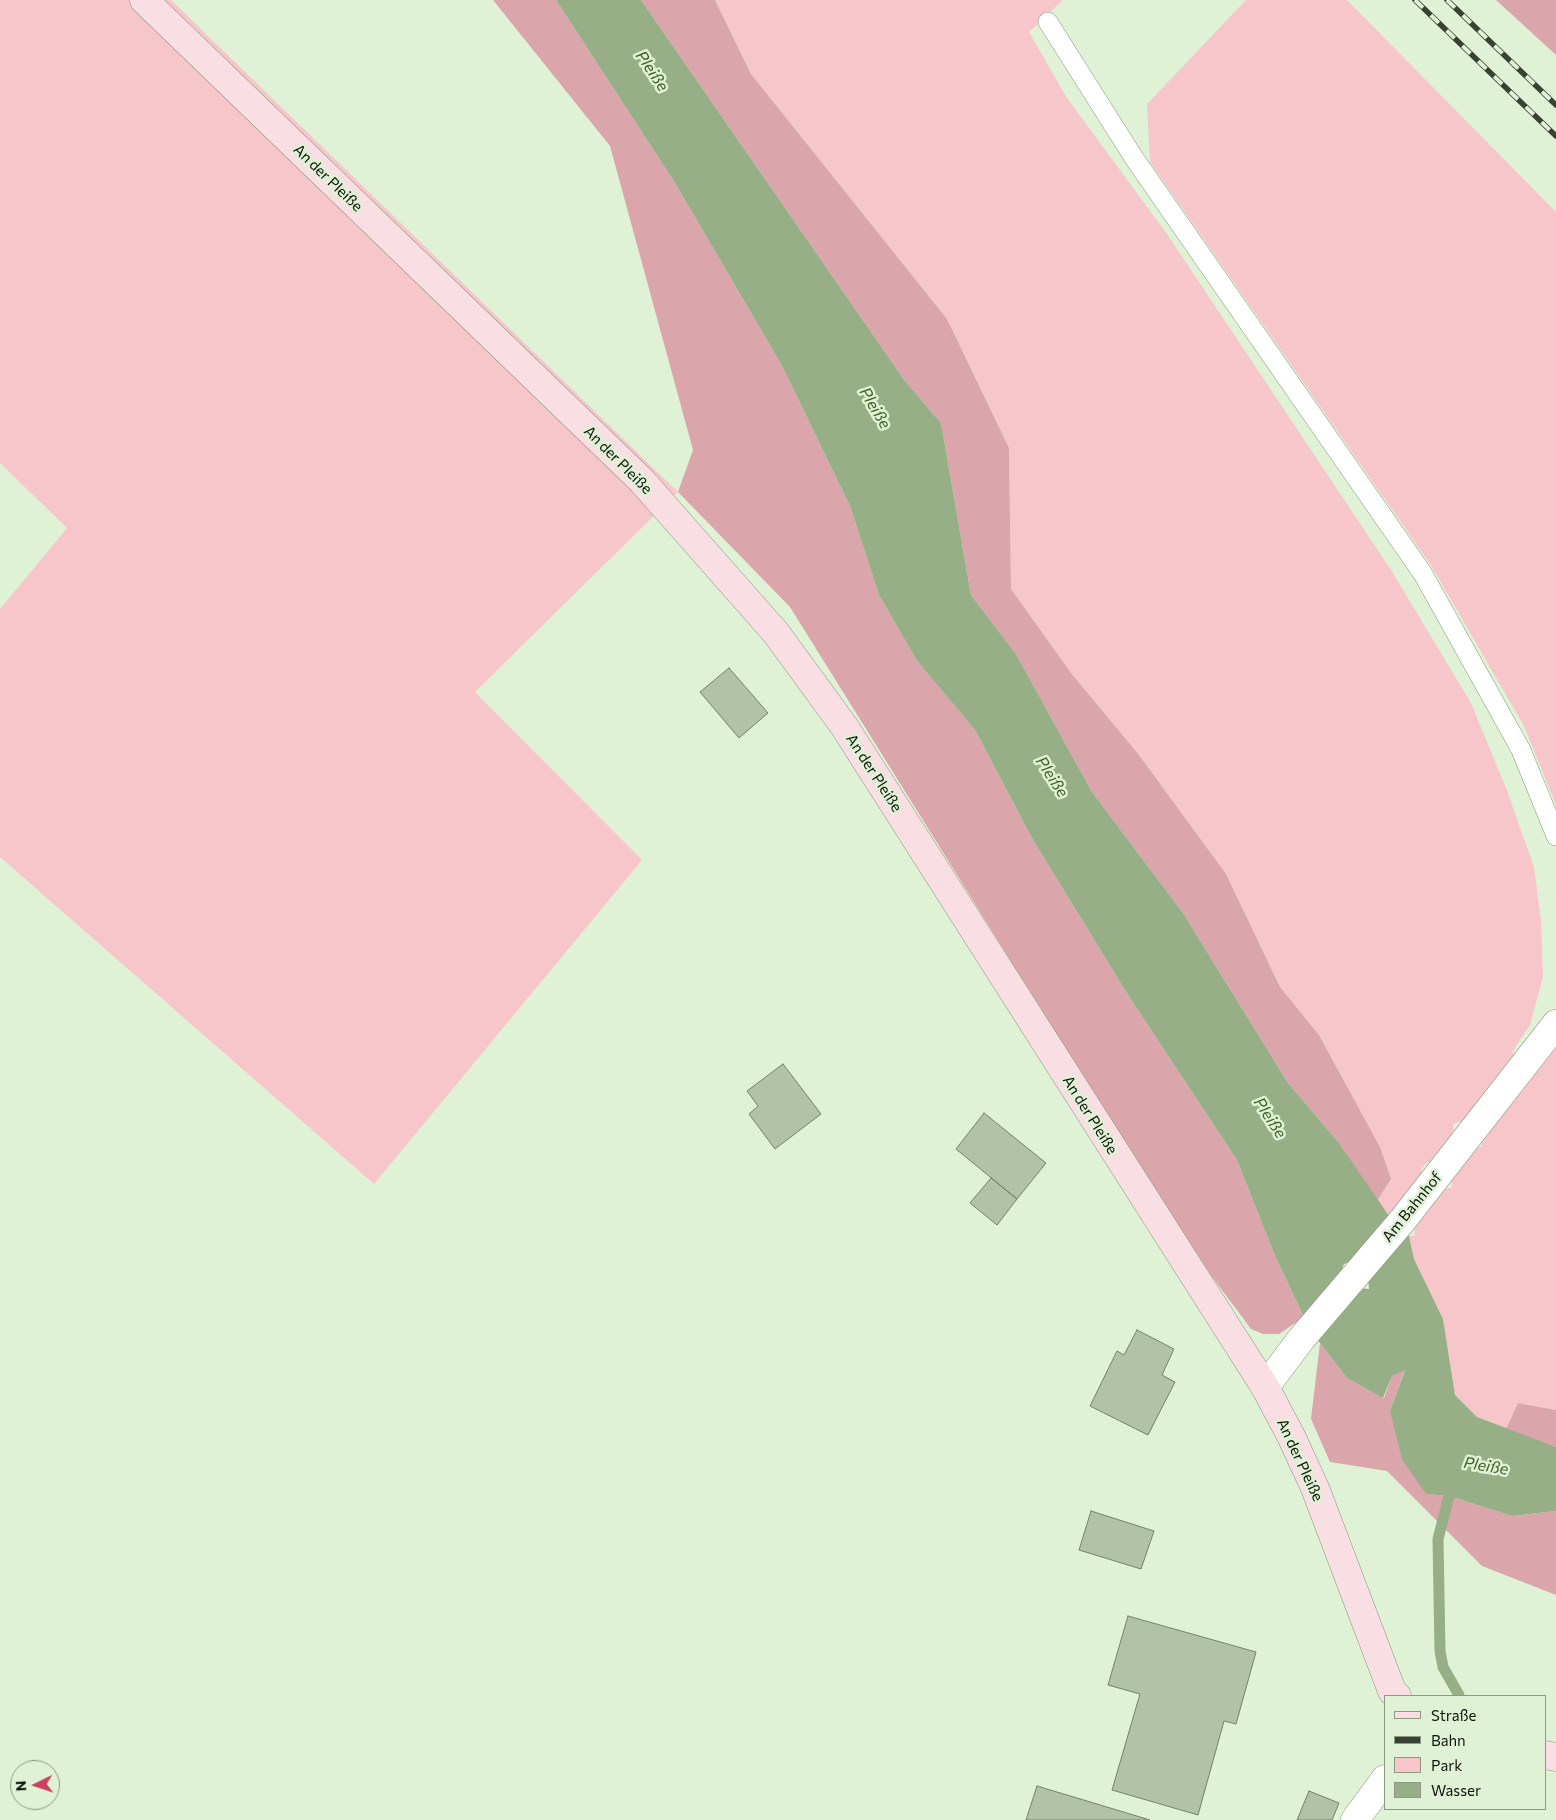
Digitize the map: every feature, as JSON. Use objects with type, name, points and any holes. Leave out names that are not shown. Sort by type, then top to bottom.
[{"type":"street","name":"An der Pleiße","points":[[144,0],[642,481],[776,633],[859,750],[1264,1387],[1291,1436],[1315,1488],[1392,1691],[1396,1695]]},
{"type":"street","name":"Am Bahnhof","points":[[1264,1387],[1302,1338],[1402,1221],[1529,1056],[1556,1024]]},
{"type":"street","points":[[1355,1820],[1384,1780]]},
{"type":"lane","points":[[1048,22],[1134,158],[1423,574],[1522,750],[1556,836]]},
{"type":"green space","points":[[0,0],[171,0],[678,492],[475,692],[642,860],[374,1184],[0,857],[0,609],[67,528],[0,463]]},
{"type":"green space","points":[[715,0],[1063,0],[1029,32],[1067,98],[1167,234],[1391,570],[1471,703],[1506,788],[1534,867],[1541,920],[1543,977],[1530,1025],[1512,1052],[1535,1072],[1556,1048],[1556,1410],[1518,1403],[1506,1429],[1477,1417],[1455,1395],[1443,1319],[1414,1259],[1409,1236],[1415,1236],[1414,1226],[1396,1209],[1391,1211],[1389,1216],[1377,1201],[1391,1179],[1380,1147],[1319,1035],[1280,987],[1226,874],[1139,755],[1071,673],[1011,589],[1009,448],[947,319],[751,74]],"holes":[[[1463,1122],[1480,1135],[1482,1147],[1470,1148],[1453,1134],[1453,1124]],[[1427,1162],[1433,1162],[1450,1176],[1452,1188],[1440,1189],[1423,1175],[1421,1170]]]},
{"type":"green space","points":[[1246,0],[1347,0],[1556,212],[1556,805],[1524,726],[1432,567],[1150,162],[1147,104]]},
{"type":"shaded area","points":[[493,0],[556,0],[675,183],[781,364],[850,506],[879,595],[917,661],[975,730],[1033,840],[1128,995],[1237,1160],[1275,1256],[1304,1317],[1279,1334],[1263,1334],[1251,1329],[1210,1274],[1113,1125],[790,607],[678,492],[693,450],[610,146]]},
{"type":"shaded area","points":[[641,0],[715,0],[751,74],[947,319],[1009,448],[1011,589],[1071,673],[1139,755],[1226,874],[1280,987],[1319,1035],[1380,1147],[1391,1179],[1377,1201],[1339,1143],[1288,1083],[1183,913],[1092,792],[1016,654],[971,595],[941,423],[905,381]]},
{"type":"shaded area","points":[[1496,0],[1556,0],[1556,55]]},
{"type":"shaded area","points":[[1320,1343],[1347,1378],[1384,1398],[1392,1376],[1405,1369],[1390,1411],[1426,1494],[1449,1496],[1512,1516],[1556,1511],[1556,1595],[1482,1566],[1387,1471],[1330,1462],[1311,1419]]},
{"type":"shaded area","points":[[1518,1403],[1556,1410],[1556,1447],[1506,1429]]},
{"type":"water","name":"Pleiße","points":[[556,0],[641,0],[905,381],[941,423],[971,595],[1016,654],[1092,792],[1183,913],[1288,1083],[1339,1143],[1389,1216],[1405,1236],[1409,1236],[1414,1259],[1443,1319],[1455,1395],[1477,1417],[1556,1447],[1556,1511],[1512,1516],[1449,1496],[1426,1494],[1402,1459],[1390,1411],[1405,1370],[1392,1376],[1383,1398],[1347,1378],[1320,1343],[1304,1317],[1275,1256],[1237,1160],[1128,995],[1033,840],[975,730],[917,661],[879,595],[850,506],[781,364],[675,183]],"holes":[[[1349,1262],[1368,1279],[1369,1289],[1358,1288],[1344,1274],[1342,1269],[1344,1264]]]},
{"type":"building","points":[[729,668],[768,713],[739,738],[700,692]]},
{"type":"building","points":[[783,1064],[821,1114],[775,1149],[749,1114],[758,1106],[747,1091]]},
{"type":"building","points":[[984,1113],[1046,1163],[1017,1199],[956,1149]]},
{"type":"building","points":[[991,1178],[1017,1199],[997,1225],[970,1203]]},
{"type":"building","points":[[1137,1330],[1174,1349],[1162,1375],[1175,1382],[1148,1435],[1090,1406],[1117,1351],[1124,1355]]},
{"type":"building","points":[[1091,1511],[1154,1531],[1141,1569],[1079,1550]]},
{"type":"building","points":[[1128,1616],[1256,1652],[1236,1724],[1224,1721],[1198,1815],[1112,1790],[1140,1694],[1108,1685]]},
{"type":"building","points":[[1037,1786],[1150,1820],[1026,1820]]},
{"type":"building","points":[[1309,1791],[1339,1803],[1332,1820],[1297,1820]]},
{"type":"waterway","points":[[1448,1483],[1449,1496],[1438,1539],[1440,1651],[1443,1667],[1459,1695]]},
{"type":"railway","points":[[1415,0],[1556,136]]},
{"type":"railway","points":[[1447,0],[1556,105]]}]
